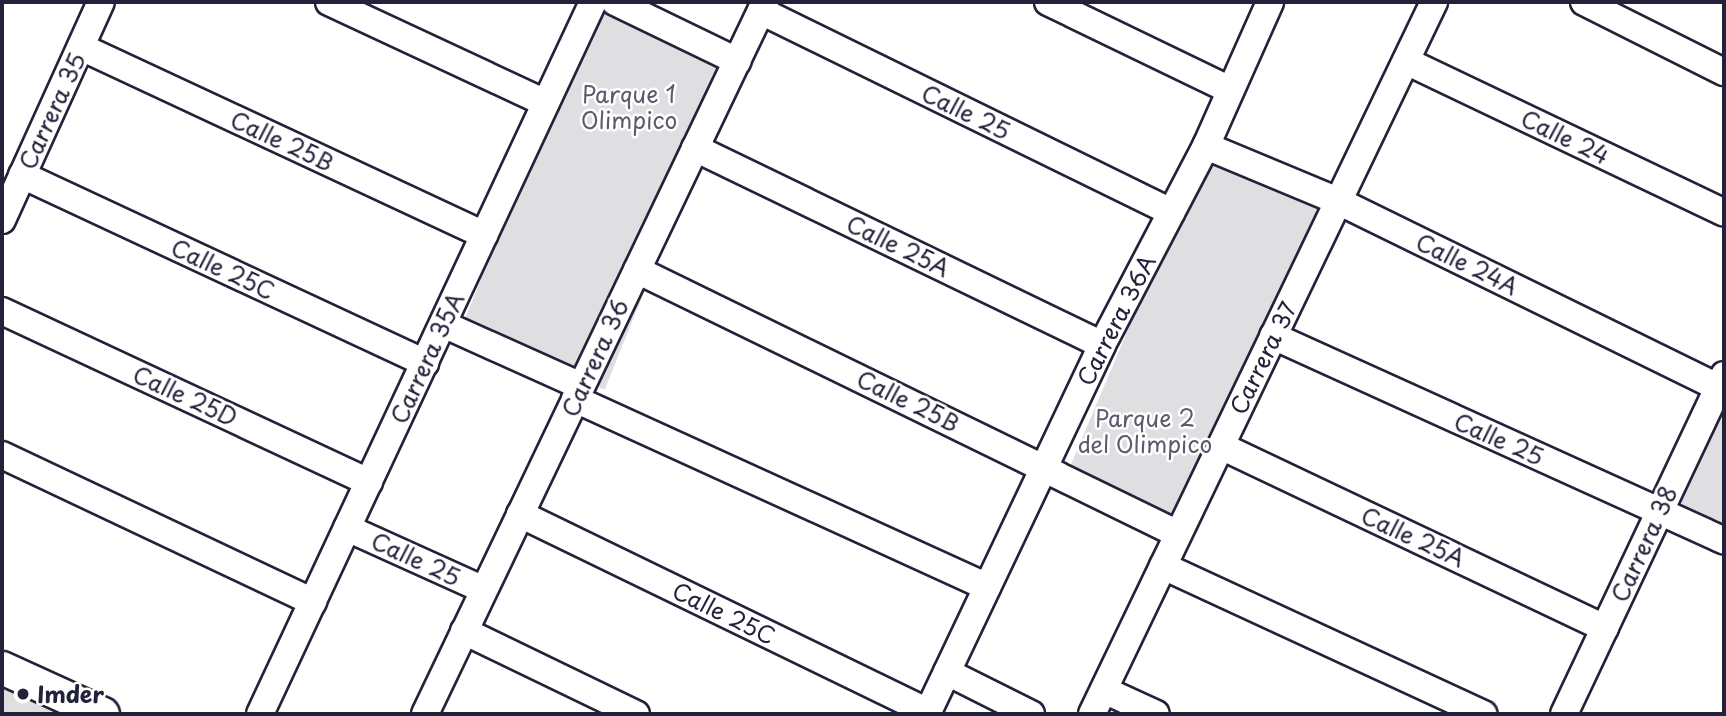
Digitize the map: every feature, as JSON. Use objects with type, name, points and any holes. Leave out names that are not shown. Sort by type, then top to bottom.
[{"type":"street","name":"Carrera 35","points":[[2,220],[101,2]]},
{"type":"street","points":[[329,2],[546,103]]},
{"type":"street","name":"Carrera 35A","points":[[260,714],[593,2]]},
{"type":"street","points":[[614,2],[737,61]]},
{"type":"street","points":[[1048,2],[1228,89]]},
{"type":"street","name":"Carrera 36A","points":[[928,713],[1102,345],[1206,145],[1228,89],[1270,2]]},
{"type":"street","name":"Carrera 37","points":[[1092,714],[1434,2]]},
{"type":"street","points":[[1584,2],[1724,72]]},
{"type":"street","name":"Carrera 36","points":[[425,714],[763,6]]},
{"type":"street","name":"Calle 25","points":[[763,6],[1171,212]]},
{"type":"street","name":"Calle 25B","points":[[81,47],[484,235]]},
{"type":"street","name":"Calle 24","points":[[1405,61],[1724,213]]},
{"type":"street","name":"Calle 24A","points":[[1206,145],[1338,201],[1722,384]]},
{"type":"street","name":"Calle 25A","points":[[695,148],[1102,345]]},
{"type":"street","name":"Calle 25C","points":[[22,175],[425,363]]},
{"type":"street","name":"Calle 25B","points":[[637,270],[1178,534]]},
{"type":"street","name":"Calle 25D","points":[[2,311],[369,482]]},
{"type":"street","points":[[443,324],[578,392],[988,587]]},
{"type":"street","name":"Calle 25","points":[[1273,336],[1724,541]]},
{"type":"street","name":"Carrera 38","points":[[1564,714],[1722,384]]},
{"type":"street","name":"Calle 25A","points":[[1220,446],[1605,628]]},
{"type":"street","points":[[2,455],[313,602]]},
{"type":"street","name":"Calle 25C","points":[[520,514],[928,713]]},
{"type":"street","name":"Calle 25","points":[[347,528],[484,590]]},
{"type":"street","points":[[1163,566],[1483,714]]},
{"type":"street","points":[[464,631],[636,714]]},
{"type":"street","points":[[2,668],[103,714]]},
{"type":"street","points":[[947,672],[1031,714]]},
{"type":"street","points":[[1104,690],[1156,714]]},
{"type":"green space","name":"Parque 1 Olimpico","points":[[593,2],[738,60],[605,390],[460,331]]},
{"type":"green space","name":"Parque 2 del Olimpico","points":[[1206,146],[1338,202],[1197,533],[1065,477]]},
{"type":"green space","points":[[1724,390],[1724,541],[1659,511]]},
{"type":"green space","name":"Imder","points":[[2,675],[88,714],[2,714]]},
{"type":"place","name":"Imder","points":[[23,694]]}]
